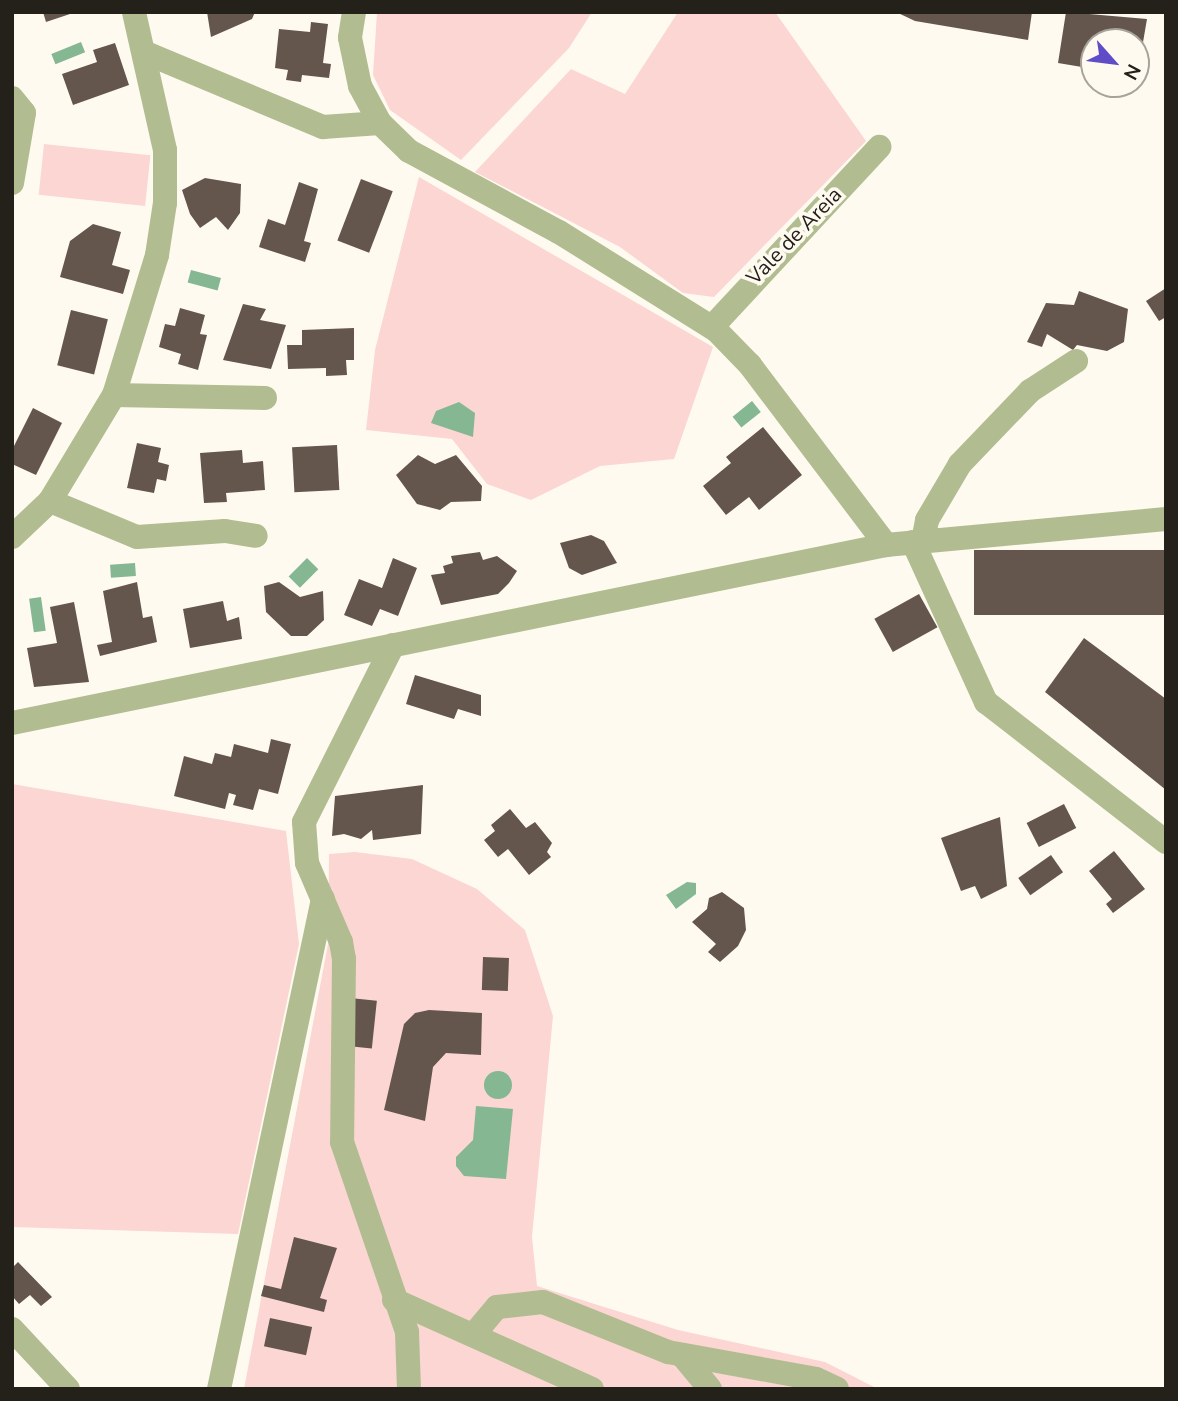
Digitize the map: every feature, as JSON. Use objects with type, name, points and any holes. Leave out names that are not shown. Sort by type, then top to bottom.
[{"type":"street","points":[[12,537],[50,501],[114,395],[137,332],[165,203],[165,150],[146,53],[134,12]]},
{"type":"street","points":[[354,12],[350,38],[360,86],[380,123],[409,151],[559,232],[712,327],[750,365],[886,545]]},
{"type":"street","points":[[146,53],[323,127],[380,123]]},
{"type":"street","points":[[12,98],[24,113],[12,183]]},
{"type":"street","name":"Vale de Areia","points":[[712,327],[879,147]]},
{"type":"street","points":[[1076,361],[1030,391],[960,464],[927,520],[918,542],[986,702],[1166,842]]},
{"type":"street","points":[[114,395],[265,398]]},
{"type":"street","points":[[50,501],[137,537],[225,531],[256,536]]},
{"type":"street","points":[[12,723],[886,545],[1166,519]]},
{"type":"street","points":[[393,645],[304,822],[307,863],[341,942],[346,984],[342,1142],[407,1332],[410,1389]]},
{"type":"street","points":[[219,1389],[323,899]]},
{"type":"street","points":[[394,1300],[475,1333],[592,1389]]},
{"type":"street","points":[[475,1333],[497,1307],[543,1303],[682,1355],[816,1380],[837,1389]]},
{"type":"street","points":[[12,1329],[68,1389]]},
{"type":"street","points":[[682,1355],[710,1389]]},
{"type":"shaded area","points":[[377,12],[592,12],[569,48],[461,160],[390,110],[373,75]]},
{"type":"shaded area","points":[[678,12],[775,12],[866,141],[714,297],[683,293],[620,247],[475,172],[571,69],[625,94]]},
{"type":"shaded area","points":[[81,42],[85,52],[55,64],[51,54]]},
{"type":"shaded area","points":[[44,144],[150,155],[145,206],[39,195]]},
{"type":"shaded area","points":[[419,177],[713,347],[674,459],[600,466],[531,500],[487,484],[452,439],[366,430],[375,350]]},
{"type":"shaded area","points":[[191,270],[221,278],[218,291],[188,283]]},
{"type":"shaded area","points":[[752,401],[761,412],[741,428],[733,417]]},
{"type":"shaded area","points":[[459,402],[475,413],[473,437],[431,423],[436,411]]},
{"type":"shaded area","points":[[307,558],[318,569],[300,588],[289,576]]},
{"type":"shaded area","points":[[135,563],[136,576],[111,578],[110,565]]},
{"type":"shaded area","points":[[41,597],[46,631],[34,632],[29,599]]},
{"type":"shaded area","points":[[12,784],[286,831],[299,944],[238,1234],[12,1227]]},
{"type":"shaded area","points":[[355,852],[412,859],[477,889],[525,930],[553,1016],[532,1237],[537,1286],[678,1330],[825,1362],[878,1389],[244,1389],[328,944],[329,854]]},
{"type":"shaded area","points":[[687,882],[696,883],[696,894],[676,909],[666,895]]},
{"type":"shaded area","points":[[498,1071],[508,1075],[512,1085],[508,1095],[498,1099],[488,1095],[484,1085],[488,1075]]},
{"type":"shaded area","points":[[476,1106],[513,1109],[506,1179],[464,1176],[456,1166],[456,1157],[473,1140]]},
{"type":"building","points":[[43,12],[73,12],[73,13],[46,22]]},
{"type":"building","points":[[207,12],[255,12],[252,19],[211,37]]},
{"type":"building","points":[[896,12],[1032,12],[1028,40],[915,21]]},
{"type":"building","points":[[1066,12],[1147,19],[1145,28],[1080,28],[1080,67],[1058,63]]},
{"type":"building","points":[[311,22],[328,24],[323,63],[331,64],[329,78],[302,75],[301,82],[286,80],[288,70],[275,68],[279,29],[310,32]]},
{"type":"building","points":[[115,43],[129,85],[73,105],[62,74],[97,62],[93,50]]},
{"type":"building","points":[[205,178],[241,184],[240,213],[228,230],[216,217],[200,228],[190,214],[182,190]]},
{"type":"building","points":[[361,179],[393,191],[369,253],[337,241]]},
{"type":"building","points":[[299,182],[318,189],[304,241],[311,243],[305,262],[259,247],[268,219],[285,225]]},
{"type":"building","points":[[93,224],[121,232],[112,265],[130,270],[123,294],[60,277],[70,241]]},
{"type":"building","points":[[1166,288],[1166,317],[1159,321],[1146,301]]},
{"type":"building","points":[[1079,291],[1128,309],[1124,342],[1107,351],[1077,345],[1073,350],[1047,334],[1042,347],[1027,342],[1046,303],[1074,305]]},
{"type":"building","points":[[243,304],[266,309],[260,320],[286,325],[271,369],[223,360]]},
{"type":"building","points":[[180,308],[205,315],[200,334],[207,335],[198,370],[178,364],[181,354],[159,347],[165,324],[175,326]]},
{"type":"building","points":[[71,310],[108,319],[94,374],[57,365]]},
{"type":"building","points":[[354,328],[354,360],[346,360],[347,375],[326,376],[326,368],[288,369],[287,345],[302,345],[302,330]]},
{"type":"building","points":[[33,408],[62,423],[36,475],[12,464],[12,450]]},
{"type":"building","points":[[763,427],[802,475],[759,510],[749,497],[726,515],[703,486],[731,463],[726,457]]},
{"type":"building","points":[[137,443],[161,448],[158,462],[169,465],[166,481],[157,479],[154,493],[127,488]]},
{"type":"building","points":[[337,445],[339,490],[294,492],[292,447]]},
{"type":"building","points":[[242,450],[243,463],[263,461],[265,490],[226,493],[227,502],[204,503],[200,453]]},
{"type":"building","points":[[418,455],[435,464],[456,455],[482,486],[481,501],[451,502],[440,510],[417,504],[396,475]]},
{"type":"building","points":[[591,535],[604,541],[617,563],[582,575],[569,568],[560,543]]},
{"type":"building","points":[[974,550],[1166,550],[1166,615],[974,615]]},
{"type":"building","points":[[480,552],[483,560],[497,556],[517,571],[509,583],[498,594],[441,605],[431,575],[445,573],[443,566],[453,563],[451,556]]},
{"type":"building","points":[[393,558],[417,568],[398,616],[380,609],[372,626],[344,615],[359,579],[382,588]]},
{"type":"building","points":[[137,582],[143,618],[152,616],[157,642],[100,656],[97,645],[112,642],[103,591]]},
{"type":"building","points":[[279,582],[300,597],[323,591],[324,620],[307,636],[291,636],[266,612],[264,586]]},
{"type":"building","points":[[919,594],[937,627],[893,652],[874,619]]},
{"type":"building","points":[[223,601],[227,621],[239,617],[242,639],[190,648],[183,609]]},
{"type":"building","points":[[74,602],[89,682],[34,687],[27,648],[57,643],[50,607]]},
{"type":"building","points":[[1084,638],[1166,699],[1166,790],[1045,692]]},
{"type":"building","points":[[415,675],[481,695],[481,716],[458,709],[454,719],[406,704]]},
{"type":"building","points":[[271,739],[291,744],[278,794],[259,789],[253,810],[233,805],[236,795],[229,793],[225,809],[174,796],[184,756],[212,764],[215,753],[231,757],[234,744],[268,753]]},
{"type":"building","points":[[423,785],[421,834],[373,840],[372,830],[361,839],[344,834],[332,836],[335,796]]},
{"type":"building","points":[[1064,804],[1076,828],[1039,847],[1027,823]]},
{"type":"building","points":[[510,809],[526,828],[535,822],[552,843],[547,852],[551,857],[529,875],[508,849],[498,857],[484,840],[495,831],[491,825]]},
{"type":"building","points":[[1000,817],[1007,886],[981,899],[975,886],[961,891],[941,838]]},
{"type":"building","points":[[1114,851],[1145,889],[1113,913],[1106,904],[1112,899],[1089,871]]},
{"type":"building","points":[[1051,855],[1063,872],[1030,895],[1018,878]]},
{"type":"building","points":[[722,892],[744,908],[746,930],[738,946],[720,962],[708,952],[716,944],[692,922],[707,909],[709,898]]},
{"type":"building","points":[[483,957],[509,958],[508,991],[482,990]]},
{"type":"building","points":[[350,998],[377,1001],[372,1049],[345,1046]]},
{"type":"building","points":[[429,1010],[482,1013],[481,1055],[446,1053],[433,1067],[425,1121],[384,1110],[404,1024],[415,1013]]},
{"type":"building","points":[[294,1237],[337,1248],[320,1298],[327,1300],[324,1312],[261,1296],[264,1285],[281,1289]]},
{"type":"building","points":[[18,1262],[52,1297],[41,1306],[30,1295],[19,1304],[12,1296],[12,1268]]},
{"type":"building","points":[[270,1318],[312,1327],[306,1355],[264,1346]]}]
